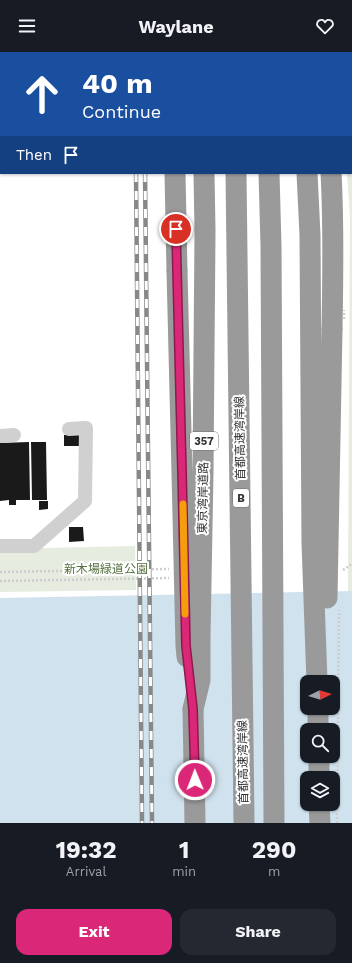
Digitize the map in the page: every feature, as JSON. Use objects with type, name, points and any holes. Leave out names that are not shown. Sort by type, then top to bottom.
[{"type":"highway","name":"357","points":[[175,174],[176,271],[186,646],[193,709]]},
{"type":"highway","name":"東京湾岸道路","points":[[195,823],[193,709],[200,680],[205,239],[204,174]]},
{"type":"highway","name":"首都高速湾岸線","points":[[236,174],[244,823]]},
{"type":"highway","points":[[269,174],[271,246],[274,823]]},
{"type":"highway","points":[[307,174],[310,235],[312,543],[318,675]]},
{"type":"highway","points":[[319,675],[327,628],[333,265],[333,203],[331,174]]},
{"type":"highway","points":[[319,811],[320,823]]},
{"type":"lane","points":[[0,546],[34,546],[85,501],[86,428],[69,429]]},
{"type":"green space","points":[[347,174],[352,174],[352,591],[348,591],[350,217]]},
{"type":"green space","name":"新木場緑道公園","points":[[135,546],[136,590],[0,592],[0,549]]},
{"type":"water","points":[[352,591],[352,823],[0,823],[0,598]]},
{"type":"building","points":[[64,435],[80,435],[80,446],[64,446]]},
{"type":"building","points":[[29,442],[30,500],[16,500],[16,505],[9,505],[9,500],[0,501],[0,443]]},
{"type":"building","points":[[31,442],[46,442],[47,500],[32,500]]},
{"type":"building","points":[[39,501],[48,501],[48,509],[39,510]]},
{"type":"building","points":[[69,527],[83,527],[84,541],[69,542]]},
{"type":"railway","points":[[136,174],[142,823]]},
{"type":"railway","points":[[145,174],[152,823]]},
{"type":"slow traffic","points":[[183,504],[185,614]]},
{"type":"route","points":[[176,229],[186,646],[193,709],[195,780]]}]
